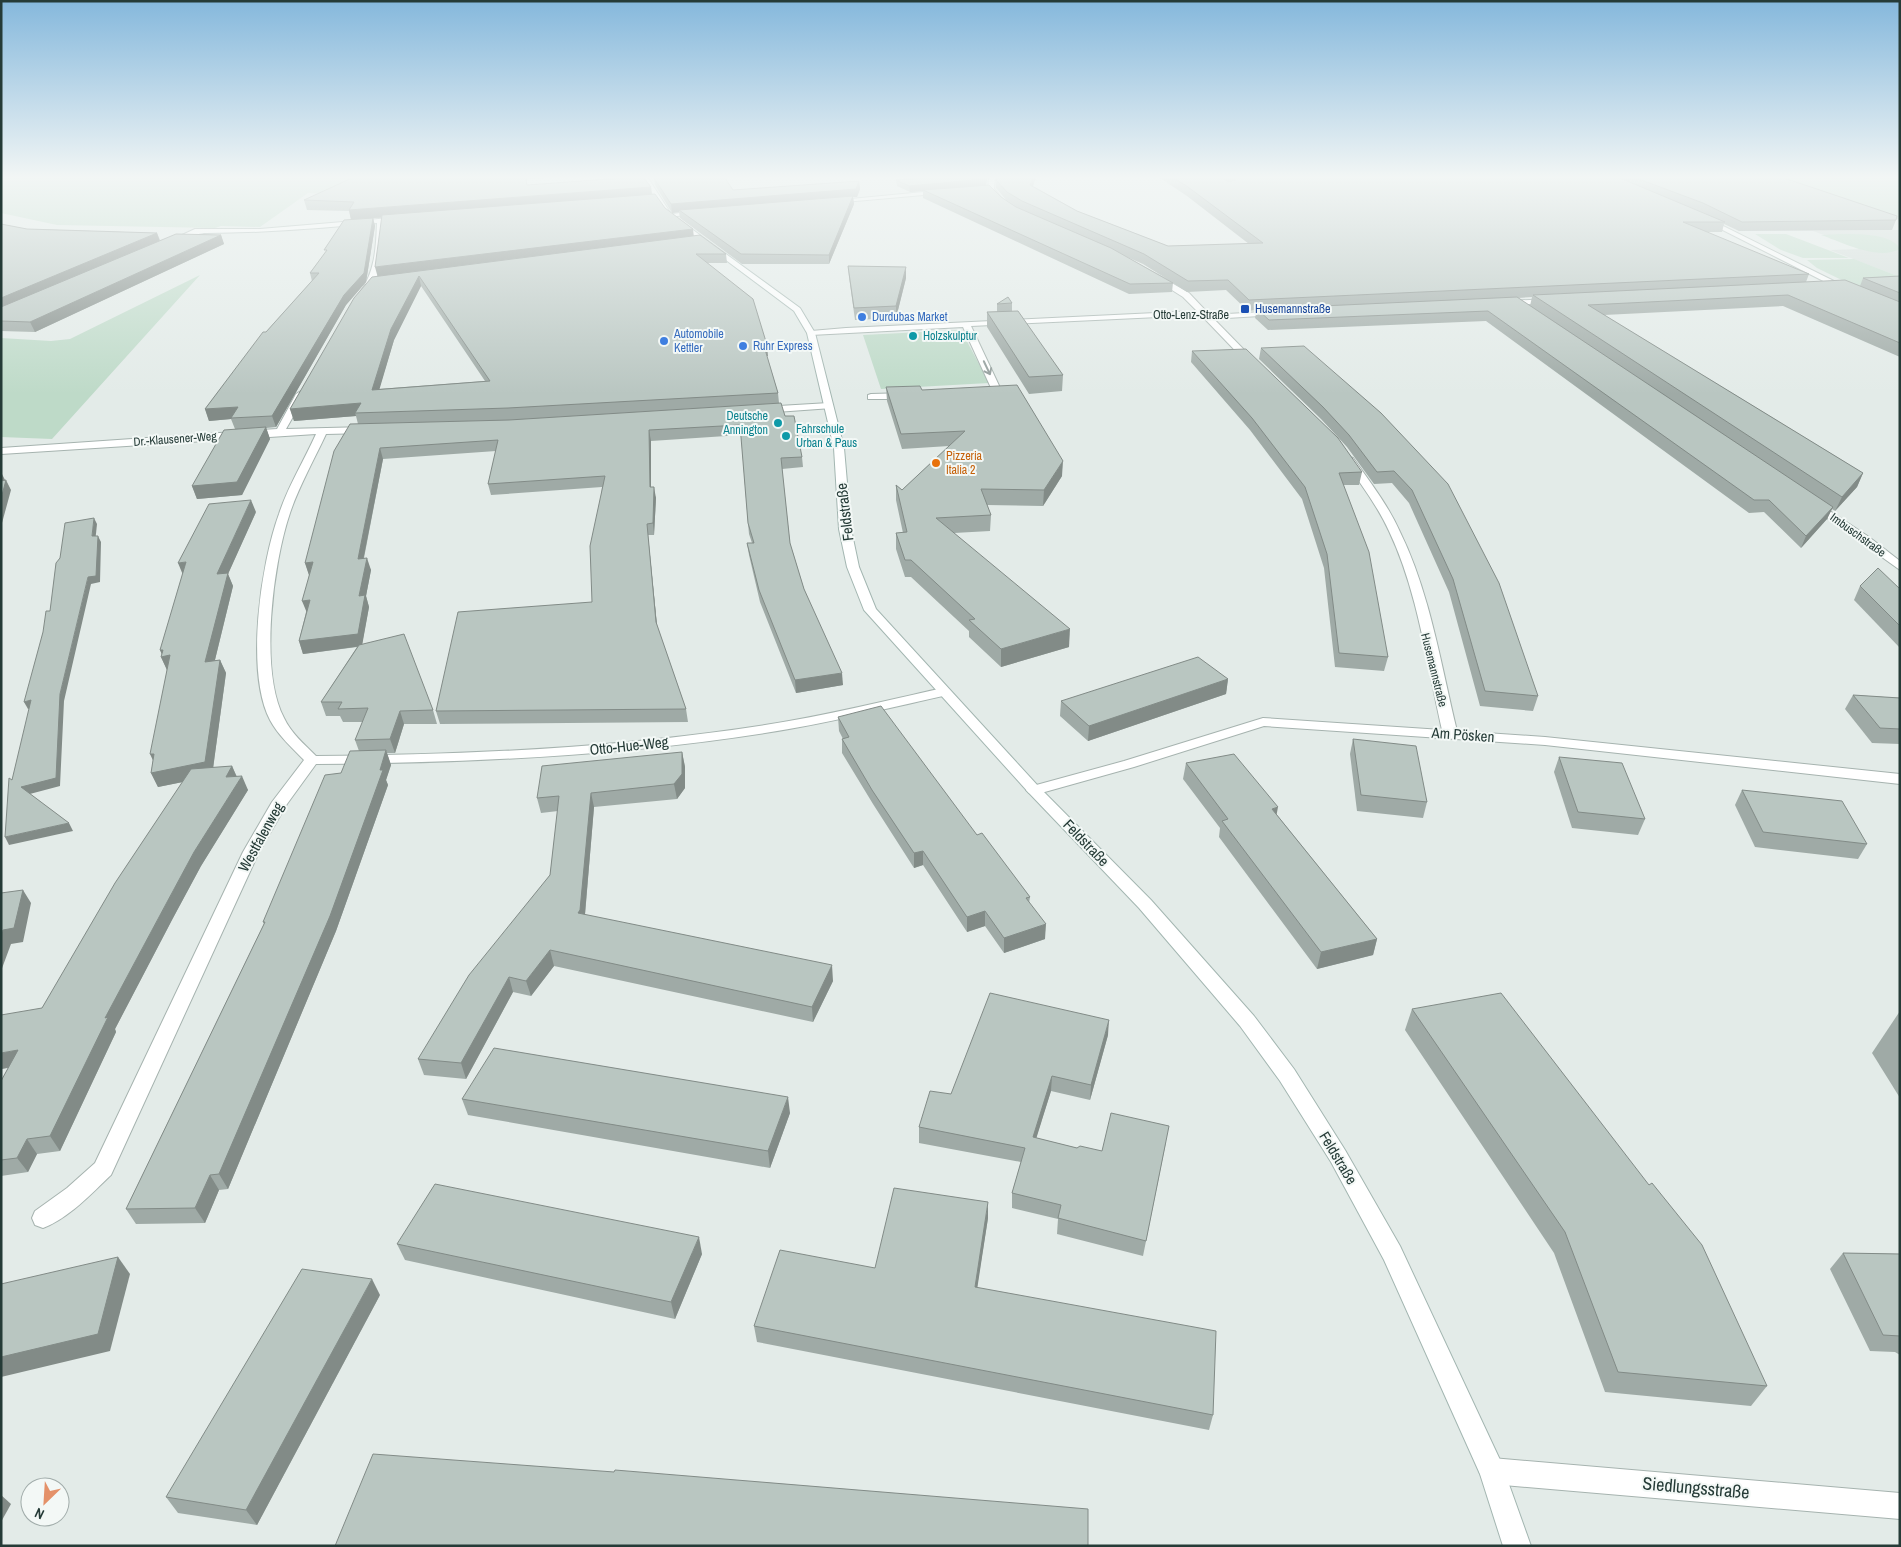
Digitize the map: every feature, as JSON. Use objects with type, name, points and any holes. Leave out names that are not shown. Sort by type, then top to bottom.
[{"type":"street","points":[[357,300],[372,283],[378,250]]},
{"type":"street","name":"Feldstraße","points":[[716,250],[791,305],[811,333],[839,448],[845,529],[853,567],[870,610],[1034,790],[1145,904],[1247,1021],[1287,1075],[1338,1156],[1392,1253],[1492,1471],[1518,1546]]},
{"type":"street","points":[[1768,250],[1858,294]]},
{"type":"street","points":[[1143,269],[1186,295],[1262,372]]},
{"type":"street","points":[[372,283],[382,282]]},
{"type":"street","points":[[1822,288],[1842,287]]},
{"type":"street","points":[[1498,303],[1562,300]]},
{"type":"street","points":[[1516,302],[1532,314]]},
{"type":"street","name":"Otto-Lenz-Straße","points":[[811,333],[1203,313],[1227,316],[1288,313]]},
{"type":"street","points":[[966,324],[998,392],[978,393]]},
{"type":"street","points":[[280,432],[305,386]]},
{"type":"street","points":[[871,397],[920,396]]},
{"type":"street","points":[[754,410],[829,406]]},
{"type":"street","name":"Dr.-Klausener-Weg","points":[[1,451],[280,432],[381,429]]},
{"type":"street","points":[[312,760],[291,738],[274,714],[263,649],[270,577],[284,515],[322,431]]},
{"type":"street","points":[[1,444],[34,449]]},
{"type":"street","name":"Husemannstraße","points":[[1345,454],[1371,491],[1398,539],[1410,571],[1450,733]]},
{"type":"street","name":"Imbuschstraße","points":[[1802,495],[1865,539],[1900,567]]},
{"type":"street","name":"Otto-Hue-Weg","points":[[312,760],[464,759],[604,750],[765,729],[838,716],[943,692]]},
{"type":"street","name":"Am Pösken","points":[[1034,790],[1129,764],[1263,722],[1450,733],[1545,741],[1900,779]]},
{"type":"street","name":"Westfalenweg","points":[[43,1218],[75,1195],[103,1169],[251,852],[280,802],[312,760]]},
{"type":"street","name":"Siedlungsstraße","points":[[1492,1471],[1900,1506]]},
{"type":"shaded area","points":[[1831,250],[1900,250],[1900,277]]},
{"type":"green space","points":[[1782,250],[1829,250],[1849,258],[1803,258]]},
{"type":"green space","points":[[1864,250],[1896,250],[1881,253]]},
{"type":"green space","points":[[1854,259],[1900,277],[1900,285],[1854,286],[1817,268],[1807,260]]},
{"type":"green space","points":[[200,275],[52,439],[1,437],[1,338],[51,341],[70,339]]},
{"type":"green space","points":[[961,330],[989,383],[881,389],[863,335]]},
{"type":"building","points":[[1,250],[116,250],[1,298]]},
{"type":"building","points":[[137,250],[188,250],[30,322],[1,321],[1,307]]},
{"type":"building","points":[[327,250],[368,250],[364,273],[344,295],[272,416],[231,418],[238,407],[205,409],[263,332],[266,332],[319,273],[310,273]]},
{"type":"building","points":[[377,250],[516,250],[375,267]]},
{"type":"building","points":[[581,250],[721,250],[726,254],[696,254],[753,299],[767,345],[764,346],[778,393],[508,408],[355,413],[361,403],[290,409],[354,298],[372,277]],"holes":[[[419,276],[490,381],[372,390],[391,329]]]},
{"type":"building","points":[[736,250],[831,250],[829,255],[741,254]]},
{"type":"building","points":[[1056,250],[1115,250],[1173,283],[1130,284]]},
{"type":"building","points":[[1135,250],[1751,250],[1809,274],[1249,300],[1228,280],[1188,281]]},
{"type":"building","points":[[848,266],[906,267],[896,306],[854,308]]},
{"type":"building","points":[[1900,276],[1900,293],[1863,278]]},
{"type":"building","points":[[1845,280],[1900,302],[1900,343],[1788,295],[1588,305],[1863,473],[1842,497],[1533,295]]},
{"type":"building","points":[[1008,297],[1012,303],[997,304]]},
{"type":"building","points":[[1517,297],[1833,507],[1806,536],[1769,500],[1754,500],[1488,311],[1269,320],[1257,309]]},
{"type":"building","points":[[1018,311],[1063,375],[1029,377],[987,312]]},
{"type":"building","points":[[1304,346],[1381,413],[1448,484],[1499,583],[1538,696],[1485,691],[1453,579],[1412,490],[1394,471],[1377,472],[1349,435],[1323,407],[1261,348]]},
{"type":"building","points":[[1246,349],[1338,438],[1362,472],[1339,473],[1369,552],[1388,657],[1339,653],[1327,554],[1305,487],[1252,418],[1192,351]]},
{"type":"building","points":[[1017,385],[1063,461],[1044,490],[981,489],[991,515],[936,518],[1070,629],[1001,649],[969,620],[975,619],[911,560],[905,560],[896,533],[907,532],[896,485],[902,490],[965,431],[901,434],[886,387],[920,386],[922,390]]},
{"type":"building","points":[[781,403],[785,416],[794,416],[802,457],[781,458],[790,543],[804,589],[842,673],[795,680],[759,590],[747,543],[754,543],[748,523],[740,425],[649,430],[650,487],[654,487],[653,523],[647,524],[656,622],[686,709],[436,711],[458,612],[592,602],[590,546],[605,476],[488,484],[498,440],[380,448],[358,559],[367,558],[359,596],[365,595],[358,634],[299,641],[310,600],[302,601],[313,562],[305,563],[334,451],[350,424],[509,420]]},
{"type":"building","points":[[266,427],[237,482],[192,486],[224,430]]},
{"type":"building","points":[[6,480],[1,499],[1,481]]},
{"type":"building","points":[[251,500],[217,574],[228,573],[205,662],[220,660],[205,762],[151,773],[154,754],[150,754],[170,655],[161,657],[163,650],[160,650],[186,562],[178,563],[209,504]]},
{"type":"building","points":[[94,518],[92,536],[98,536],[96,576],[88,577],[60,694],[56,778],[21,787],[69,823],[5,837],[9,778],[12,780],[31,700],[24,702],[43,632],[46,611],[50,611],[56,563],[60,558],[65,523]]},
{"type":"building","points":[[1878,568],[1900,589],[1900,626],[1860,586]]},
{"type":"building","points":[[404,634],[433,710],[400,711],[390,739],[355,740],[368,708],[338,709],[342,702],[321,702],[359,645]]},
{"type":"building","points":[[1198,657],[1228,679],[1089,726],[1061,701]]},
{"type":"building","points":[[1853,695],[1900,698],[1900,729],[1880,728]]},
{"type":"building","points":[[881,706],[977,835],[982,833],[1030,897],[1026,898],[1046,924],[1004,938],[985,911],[967,917],[923,851],[914,853],[872,790],[842,739],[849,737],[838,717]]},
{"type":"building","points":[[1353,739],[1416,746],[1427,802],[1361,795]]},
{"type":"building","points":[[386,750],[380,770],[383,770],[330,916],[219,1174],[210,1175],[195,1208],[126,1209],[265,922],[263,922],[325,775],[341,773],[350,751]]},
{"type":"building","points":[[682,752],[682,774],[674,784],[591,793],[580,910],[578,913],[832,965],[812,1007],[550,950],[526,981],[509,977],[461,1063],[418,1059],[469,975],[550,875],[559,796],[537,798],[542,766]]},
{"type":"building","points":[[1234,754],[1278,807],[1272,809],[1377,939],[1321,952],[1222,821],[1228,819],[1186,763]]},
{"type":"building","points":[[1559,757],[1622,763],[1645,819],[1578,812]]},
{"type":"building","points":[[232,766],[226,777],[242,776],[194,852],[105,1018],[108,1017],[50,1136],[27,1139],[17,1158],[1,1160],[1,1081],[18,1050],[1,1053],[1,1015],[42,1008],[115,883],[191,769]]},
{"type":"building","points":[[1742,790],[1842,801],[1867,844],[1763,832]]},
{"type":"building","points":[[23,890],[14,928],[3,930],[1,934],[1,893]]},
{"type":"building","points":[[990,993],[1109,1020],[1091,1085],[1052,1076],[1033,1137],[1077,1148],[1080,1146],[1102,1151],[1111,1113],[1169,1126],[1146,1241],[1058,1218],[1061,1205],[1012,1193],[1025,1148],[919,1127],[930,1091],[951,1094]]},
{"type":"building","points":[[1501,993],[1649,1185],[1652,1183],[1702,1245],[1767,1386],[1618,1372],[1565,1232],[1412,1009]]},
{"type":"building","points":[[494,1048],[788,1097],[768,1151],[462,1099]]},
{"type":"building","points":[[435,1184],[699,1237],[671,1302],[397,1244]]},
{"type":"building","points":[[894,1188],[988,1202],[975,1287],[1216,1331],[1213,1415],[754,1326],[780,1250],[875,1268]]},
{"type":"building","points":[[1843,1253],[1900,1254],[1900,1336],[1883,1335]]},
{"type":"building","points":[[118,1257],[98,1334],[1,1357],[1,1284]]},
{"type":"building","points":[[302,1269],[372,1279],[246,1510],[166,1497]]},
{"type":"building","points":[[373,1454],[614,1472],[615,1470],[1088,1509],[1088,1546],[335,1546]]},
{"type":"place","name":"Husemannstraße","points":[[1245,309]]},
{"type":"place","name":"Durdubas Market","points":[[862,317]]},
{"type":"place","name":"Holzskulptur","points":[[913,336]]},
{"type":"place","name":"Automobile Kettler","points":[[664,341]]},
{"type":"place","name":"Ruhr Express","points":[[743,346]]},
{"type":"place","name":"Deutsche Annington","points":[[778,423]]},
{"type":"place","name":"Fahrschule Urban & Paus","points":[[786,436]]},
{"type":"place","name":"Pizzeria Italia 2","points":[[936,463]]}]
